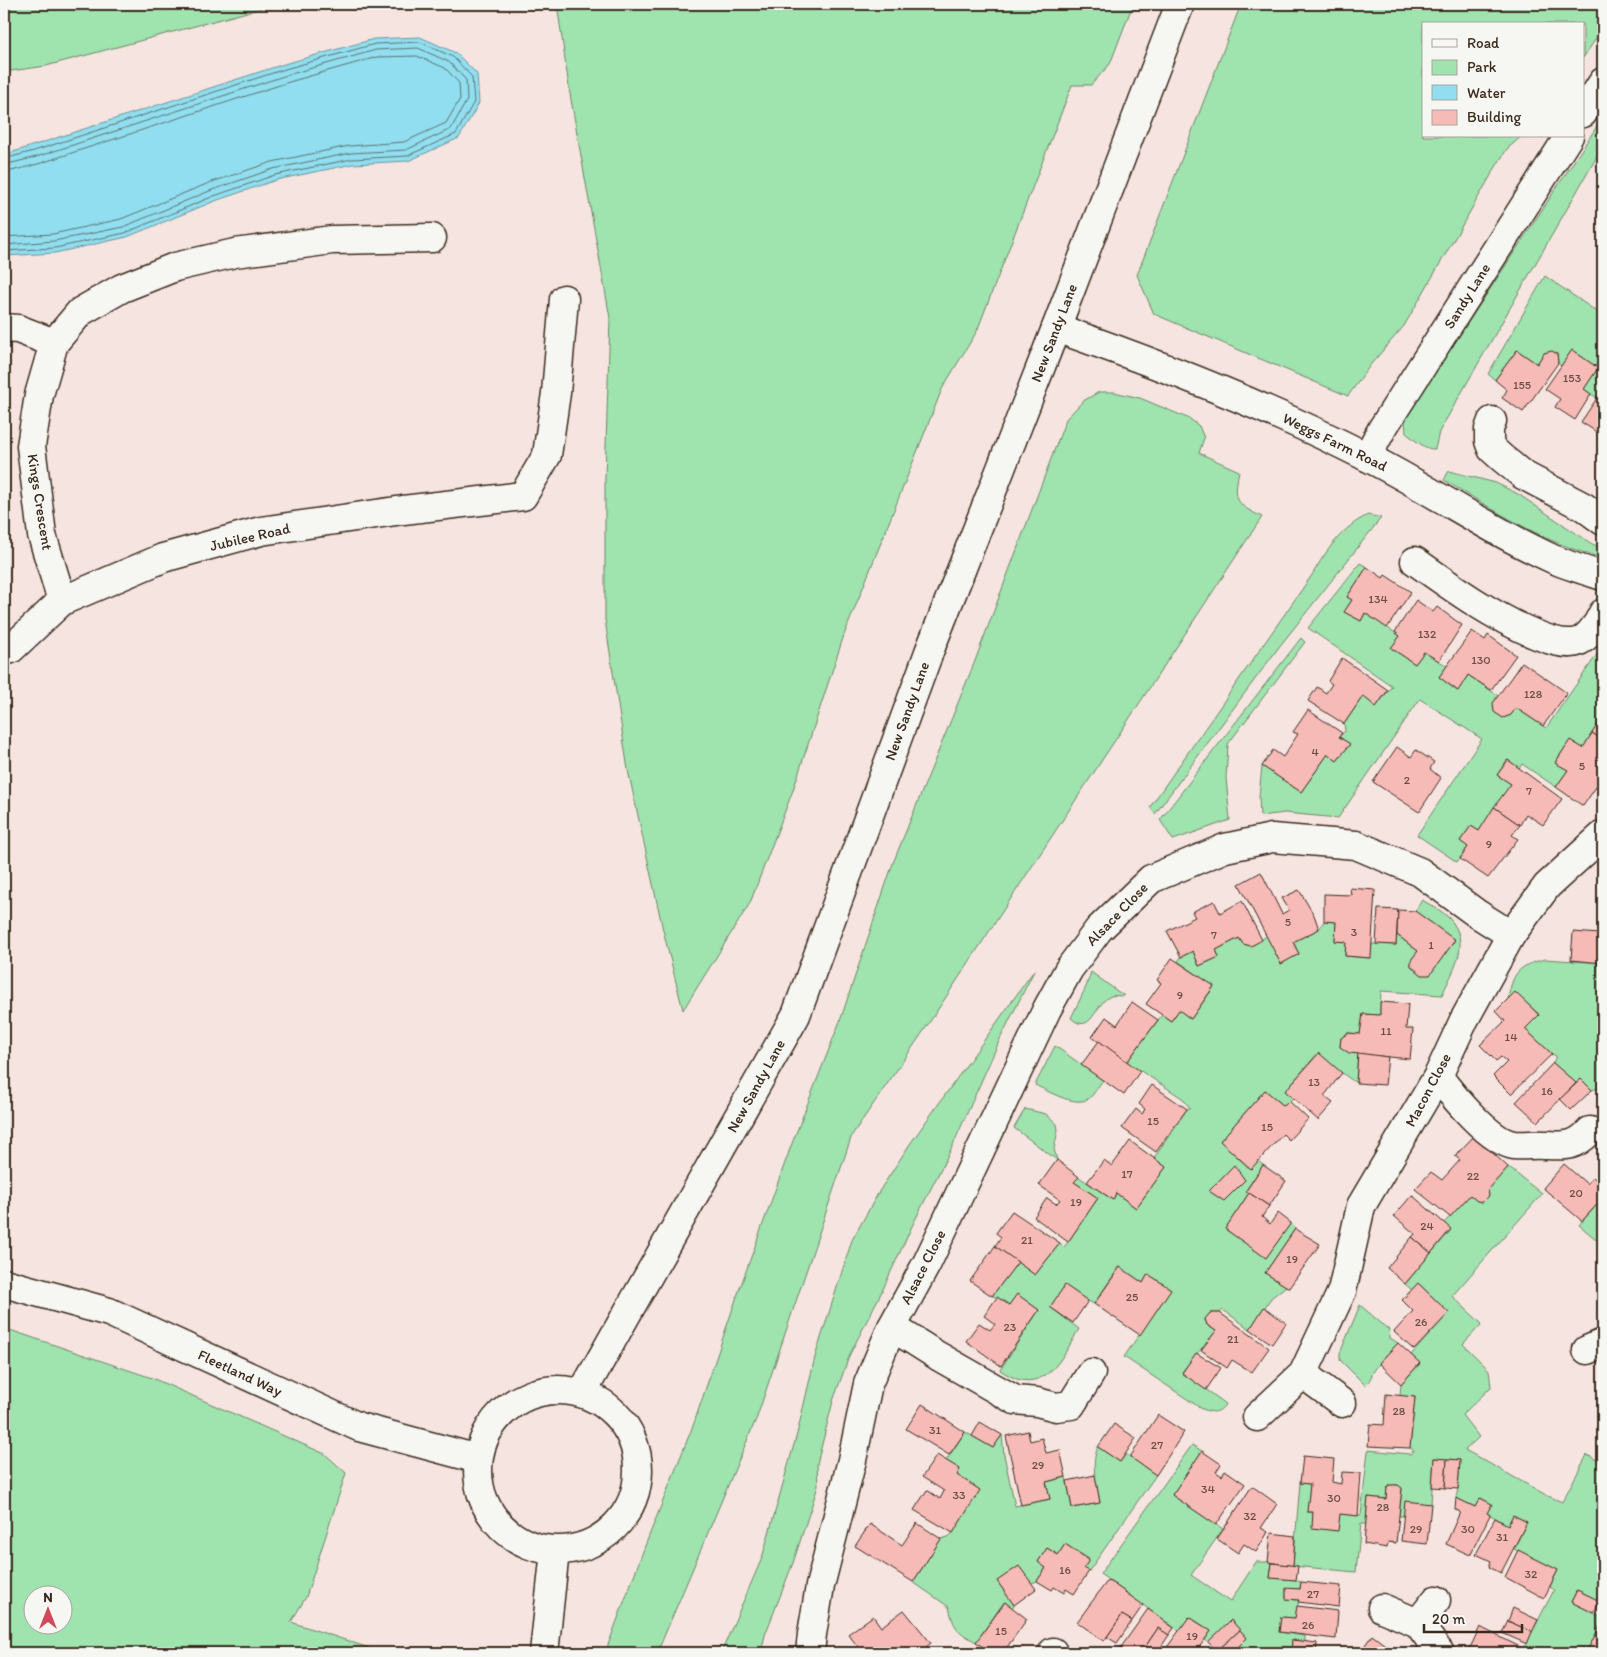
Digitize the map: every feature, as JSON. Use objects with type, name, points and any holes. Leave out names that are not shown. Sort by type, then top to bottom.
[{"type":"street","name":"New Sandy Lane","points":[[582,1393],[796,1015],[928,652],[1056,328],[1180,4]]},
{"type":"street","points":[[1584,112],[1603,82]]},
{"type":"street","name":"Sandy Lane","points":[[1367,457],[1382,429],[1568,138]]},
{"type":"street","name":"Kings Crescent","points":[[62,601],[42,535],[32,446],[39,395],[54,343],[80,312],[122,288],[175,267],[235,252],[332,240],[432,238]]},
{"type":"street","name":"Jubilee Road","points":[[4,651],[11,649],[62,601],[163,558],[260,531],[402,510],[523,496],[547,455],[556,393],[564,299]]},
{"type":"street","points":[[4,328],[18,329],[54,343]]},
{"type":"street","name":"Weggs Farm Road","points":[[1056,328],[1134,355],[1254,403],[1367,457],[1422,486],[1510,538],[1555,560],[1603,576]]},
{"type":"street","points":[[1492,421],[1489,429],[1489,440],[1492,449],[1523,475],[1584,507],[1603,521]]},
{"type":"street","points":[[1415,561],[1487,610],[1521,628],[1549,639],[1572,644],[1591,633],[1603,613]]},
{"type":"street","name":"Alsace Close","points":[[810,1653],[820,1586],[852,1460],[868,1384],[892,1326],[927,1264],[1046,1009],[1069,968],[1099,929],[1151,879],[1225,848],[1272,838],[1356,845],[1420,872],[1476,913],[1511,935]]},
{"type":"street","name":"Macon Close","points":[[1257,1417],[1303,1374],[1342,1291],[1361,1206],[1438,1076],[1464,1020],[1511,935],[1547,886],[1601,843]]},
{"type":"street","points":[[1438,1076],[1464,1109],[1499,1140],[1513,1144],[1570,1145],[1582,1140],[1590,1131]]},
{"type":"street","name":"Fleetland Way","points":[[4,1283],[109,1312],[359,1427],[478,1459]]},
{"type":"street","points":[[892,1326],[938,1356],[1015,1400],[1036,1402],[1074,1414],[1091,1373]]},
{"type":"street","points":[[1303,1374],[1342,1403]]},
{"type":"street","points":[[554,1390],[582,1393],[605,1404],[624,1423],[636,1446],[639,1471],[635,1496],[623,1519],[604,1537],[580,1548],[555,1551],[528,1545],[506,1532],[488,1511],[479,1486],[478,1459],[486,1432],[504,1411],[527,1396],[554,1390]]},
{"type":"street","points":[[544,1653],[555,1551]]},
{"type":"street","points":[[1418,1623],[1436,1600]]},
{"type":"street","points":[[1382,1608],[1418,1623],[1440,1653]]},
{"type":"green space","points":[[4,4],[277,4],[46,66],[4,72]]},
{"type":"green space","points":[[557,4],[1133,4],[1110,64],[1091,85],[1072,85],[977,331],[942,389],[844,635],[793,790],[750,903],[683,1010],[663,930],[628,770],[605,620],[605,477],[610,318],[570,94]]},
{"type":"green space","points":[[1241,4],[1603,4],[1603,28],[1584,56],[1584,22],[1422,22],[1422,138],[1520,138],[1507,149],[1494,170],[1404,326],[1371,364],[1348,396],[1154,314],[1137,275]]},
{"type":"green space","points":[[1603,117],[1603,146],[1439,432],[1435,449],[1424,446],[1406,433],[1405,422],[1408,414]]},
{"type":"green space","points":[[1545,276],[1603,316],[1603,389],[1597,398],[1584,389],[1598,368],[1572,350],[1561,366],[1558,363],[1557,354],[1544,353],[1537,364],[1517,350],[1495,380],[1488,374]]},
{"type":"green space","points":[[1099,392],[1114,392],[1140,398],[1190,419],[1199,426],[1204,438],[1199,453],[1239,471],[1236,489],[1238,500],[1247,509],[1262,517],[925,1029],[852,1135],[757,1417],[657,1653],[605,1653],[694,1423],[791,1146],[840,1021],[893,863],[975,661],[1066,419],[1083,401]]},
{"type":"green space","points":[[1449,471],[1496,483],[1518,494],[1592,544],[1603,548],[1603,558],[1561,544],[1520,525],[1444,480]]},
{"type":"green space","points":[[1368,515],[1381,518],[1279,647],[1155,814],[1150,807],[1335,540],[1350,526]]},
{"type":"green space","points":[[1360,563],[1367,567],[1347,597],[1352,600],[1345,612],[1361,621],[1365,613],[1400,636],[1391,648],[1415,664],[1424,652],[1447,666],[1439,677],[1457,691],[1468,675],[1546,728],[1603,646],[1603,717],[1583,748],[1570,741],[1555,762],[1568,770],[1556,787],[1522,764],[1519,768],[1507,760],[1497,775],[1511,784],[1479,831],[1471,826],[1460,841],[1468,847],[1457,862],[1417,835],[1482,739],[1420,699],[1338,818],[1285,813],[1260,816],[1259,797],[1262,766],[1301,792],[1328,754],[1337,761],[1350,744],[1339,737],[1345,731],[1344,724],[1363,696],[1376,707],[1392,686],[1308,628]]},
{"type":"green space","points":[[1301,638],[1305,642],[1228,744],[1226,778],[1230,820],[1173,840],[1160,820]]},
{"type":"green space","points":[[1422,900],[1450,919],[1458,932],[1460,941],[1458,959],[1442,995],[1381,991],[1380,1015],[1363,1014],[1360,1034],[1348,1033],[1341,1038],[1340,1047],[1358,1053],[1356,1083],[1318,1053],[1285,1091],[1293,1098],[1284,1106],[1265,1090],[1220,1141],[1250,1169],[1258,1161],[1263,1165],[1246,1190],[1249,1193],[1225,1229],[1266,1257],[1291,1223],[1295,1229],[1265,1273],[1286,1286],[1271,1298],[1250,1329],[1223,1310],[1220,1313],[1210,1313],[1205,1320],[1207,1325],[1216,1331],[1182,1372],[1226,1404],[1216,1412],[1202,1409],[1124,1357],[1170,1289],[1148,1274],[1143,1283],[1119,1267],[1094,1304],[1088,1301],[1050,1307],[1079,1329],[1062,1358],[1047,1374],[1039,1379],[1029,1381],[1017,1379],[1000,1370],[1039,1310],[1017,1295],[1009,1305],[992,1296],[1018,1262],[1035,1275],[1060,1243],[1064,1247],[1068,1242],[1098,1198],[1074,1182],[1079,1177],[1113,1200],[1116,1193],[1136,1208],[1166,1167],[1154,1158],[1187,1109],[1190,1108],[1182,1098],[1127,1062],[1162,1015],[1171,1021],[1179,1010],[1191,1019],[1214,987],[1178,961],[1181,957],[1193,951],[1199,966],[1219,957],[1216,950],[1239,938],[1243,944],[1251,946],[1267,936],[1282,963],[1299,954],[1293,942],[1319,929],[1324,921],[1336,922],[1335,941],[1346,942],[1345,956],[1370,958],[1372,944],[1396,945],[1397,935],[1418,951],[1411,960],[1411,966],[1422,974],[1454,940],[1415,911]]},
{"type":"green space","points":[[1545,959],[1603,963],[1602,1087],[1592,1090],[1581,1079],[1576,1083],[1553,1063],[1556,1056],[1525,1029],[1539,1014],[1515,993],[1508,999],[1512,982],[1518,971],[1529,964]]},
{"type":"green space","points":[[1035,969],[1001,1037],[952,1147],[850,1354],[833,1401],[817,1464],[818,1486],[793,1563],[765,1635],[761,1653],[721,1653],[762,1558],[797,1434],[815,1357],[852,1240],[880,1190],[910,1144]]},
{"type":"green space","points":[[1091,972],[1124,996],[1111,996],[1106,999],[1089,1021],[1078,1023],[1071,1018]]},
{"type":"green space","points":[[1055,1046],[1103,1080],[1088,1099],[1082,1101],[1069,1100],[1035,1085]]},
{"type":"green space","points":[[1025,1109],[1046,1114],[1057,1124],[1058,1130],[1054,1149],[1057,1160],[1014,1128]]},
{"type":"green space","points":[[1508,1167],[1542,1194],[1452,1296],[1482,1324],[1463,1344],[1489,1370],[1491,1387],[1462,1415],[1479,1437],[1465,1450],[1562,1502],[1587,1455],[1603,1463],[1603,1505],[1598,1514],[1603,1516],[1603,1603],[1577,1590],[1571,1602],[1594,1613],[1603,1620],[1586,1653],[1521,1653],[1554,1590],[1550,1587],[1558,1570],[1514,1549],[1527,1522],[1513,1515],[1508,1525],[1487,1513],[1491,1504],[1481,1498],[1475,1507],[1456,1498],[1460,1460],[1434,1458],[1431,1504],[1404,1516],[1399,1516],[1402,1489],[1398,1485],[1390,1485],[1387,1488],[1386,1499],[1368,1497],[1366,1524],[1361,1524],[1356,1572],[1293,1566],[1300,1483],[1310,1484],[1308,1512],[1361,1515],[1368,1450],[1410,1454],[1414,1451],[1410,1448],[1415,1397],[1400,1396],[1401,1384],[1420,1364],[1411,1355],[1449,1313],[1418,1283],[1412,1290],[1405,1284],[1451,1230],[1444,1223],[1470,1195],[1477,1201],[1483,1201],[1488,1190]]},
{"type":"green space","points":[[1603,1198],[1603,1245],[1579,1225]]},
{"type":"green space","points":[[1360,1305],[1389,1330],[1390,1338],[1398,1343],[1381,1361],[1365,1385],[1340,1360],[1340,1353]]},
{"type":"green space","points":[[4,1328],[152,1378],[325,1454],[346,1473],[306,1597],[291,1622],[384,1653],[4,1653]]},
{"type":"green space","points":[[965,1432],[993,1448],[1002,1435],[1004,1455],[1015,1506],[1050,1499],[1046,1482],[1066,1477],[1072,1508],[1100,1503],[1094,1468],[1098,1447],[1120,1462],[1126,1454],[1156,1475],[1089,1571],[1084,1568],[1089,1559],[1065,1544],[1058,1555],[1047,1548],[1038,1562],[1046,1568],[1037,1581],[1032,1583],[997,1581],[1014,1605],[1012,1608],[1004,1602],[976,1642],[957,1629],[949,1607],[913,1582],[941,1539],[953,1533],[979,1490],[957,1475],[960,1469],[946,1461]]},
{"type":"green space","points":[[1192,1445],[1202,1451],[1172,1495],[1223,1529],[1191,1575],[1230,1602],[1256,1562],[1272,1563],[1270,1578],[1301,1582],[1300,1589],[1286,1589],[1286,1599],[1299,1600],[1295,1618],[1281,1617],[1279,1632],[1305,1636],[1305,1642],[1292,1640],[1291,1653],[1232,1653],[1247,1638],[1231,1621],[1208,1642],[1205,1640],[1211,1631],[1190,1617],[1179,1631],[1100,1574]]},
{"type":"water","points":[[420,37],[456,53],[477,74],[479,103],[459,138],[408,161],[353,164],[276,180],[215,201],[127,237],[55,253],[4,256],[4,155],[284,64],[374,39]]},
{"type":"building","points":[[1517,350],[1537,364],[1544,353],[1552,351],[1557,354],[1558,363],[1523,412],[1502,398],[1507,390],[1495,380]]},
{"type":"building","points":[[1572,350],[1598,368],[1584,389],[1591,394],[1575,420],[1555,407],[1560,399],[1545,389]]},
{"type":"building","points":[[1603,389],[1603,436],[1581,422]]},
{"type":"building","points":[[1367,567],[1383,578],[1385,575],[1411,592],[1387,628],[1365,613],[1361,621],[1344,612],[1352,600],[1347,597]]},
{"type":"building","points":[[1416,600],[1433,612],[1437,607],[1462,625],[1439,661],[1424,652],[1415,664],[1391,648],[1400,636],[1395,632]]},
{"type":"building","points":[[1472,631],[1485,640],[1488,635],[1516,655],[1491,690],[1468,675],[1458,691],[1439,677]]},
{"type":"building","points":[[1342,658],[1388,690],[1376,707],[1363,696],[1344,724],[1308,701],[1317,687],[1326,693],[1332,684],[1328,681]]},
{"type":"building","points":[[1522,662],[1567,693],[1543,726],[1516,708],[1511,715],[1503,718],[1494,712],[1493,703]]},
{"type":"building","points":[[1308,710],[1342,733],[1339,737],[1350,744],[1337,761],[1328,754],[1301,792],[1262,766],[1273,750],[1283,757],[1298,734],[1293,732]]},
{"type":"building","points":[[1603,717],[1603,740],[1592,733]]},
{"type":"building","points":[[1592,733],[1603,740],[1603,777],[1583,806],[1556,787],[1568,770],[1555,763],[1570,740],[1583,748]]},
{"type":"building","points":[[1397,747],[1411,757],[1416,750],[1434,762],[1430,769],[1441,778],[1419,812],[1373,782]]},
{"type":"building","points":[[1508,760],[1562,799],[1543,825],[1526,814],[1520,825],[1494,807],[1511,784],[1497,775]]},
{"type":"building","points":[[1494,807],[1520,825],[1512,835],[1518,839],[1488,878],[1460,859],[1468,847],[1460,841],[1471,826],[1479,831]]},
{"type":"building","points":[[1261,872],[1282,914],[1289,910],[1282,898],[1299,890],[1314,915],[1319,929],[1293,942],[1299,954],[1281,964],[1239,884]]},
{"type":"building","points":[[1350,888],[1375,890],[1371,958],[1345,956],[1346,942],[1335,941],[1336,922],[1324,921],[1324,894],[1351,895]]},
{"type":"building","points":[[1602,894],[1603,920],[1601,920]]},
{"type":"building","points":[[1214,901],[1220,913],[1242,901],[1262,940],[1251,946],[1243,944],[1239,938],[1216,950],[1219,957],[1199,966],[1193,951],[1181,957],[1167,931],[1195,917],[1192,912]]},
{"type":"building","points":[[1378,909],[1398,910],[1396,945],[1376,944]]},
{"type":"building","points":[[1398,910],[1415,911],[1455,940],[1430,975],[1422,975],[1411,966],[1411,960],[1418,951],[1397,935]]},
{"type":"building","points":[[1601,920],[1603,920],[1603,963],[1571,960],[1573,932],[1600,934]]},
{"type":"building","points":[[1172,958],[1214,986],[1191,1019],[1179,1010],[1171,1021],[1146,1004],[1161,983],[1157,980]]},
{"type":"building","points":[[1515,992],[1539,1015],[1525,1029],[1552,1054],[1511,1094],[1493,1076],[1507,1062],[1501,1057],[1496,1061],[1480,1045],[1505,1021],[1496,1011]]},
{"type":"building","points":[[1132,1002],[1158,1020],[1127,1062],[1092,1037],[1106,1017],[1117,1025]]},
{"type":"building","points":[[1380,1002],[1408,1004],[1406,1029],[1413,1029],[1410,1059],[1349,1053],[1340,1047],[1341,1038],[1348,1033],[1360,1034],[1363,1014],[1380,1015]]},
{"type":"building","points":[[1099,1041],[1140,1071],[1124,1095],[1081,1065]]},
{"type":"building","points":[[1319,1053],[1342,1073],[1324,1096],[1333,1103],[1318,1120],[1285,1091]]},
{"type":"building","points":[[1358,1053],[1388,1057],[1385,1085],[1356,1083]]},
{"type":"building","points":[[1553,1063],[1576,1083],[1538,1122],[1516,1102]]},
{"type":"building","points":[[1581,1079],[1592,1090],[1571,1110],[1560,1099]]},
{"type":"building","points":[[1152,1085],[1187,1109],[1156,1152],[1122,1128],[1136,1109],[1142,1114],[1145,1109],[1139,1104]]},
{"type":"building","points":[[1265,1090],[1284,1106],[1289,1101],[1308,1119],[1289,1140],[1283,1134],[1251,1169],[1220,1141]]},
{"type":"building","points":[[1474,1136],[1508,1167],[1488,1190],[1489,1196],[1483,1202],[1477,1201],[1470,1195],[1450,1217],[1415,1189],[1431,1172],[1442,1180],[1460,1160],[1455,1156]]},
{"type":"building","points":[[1130,1141],[1166,1167],[1136,1208],[1116,1193],[1113,1200],[1087,1182],[1104,1160],[1112,1166]]},
{"type":"building","points":[[1057,1160],[1079,1177],[1074,1182],[1098,1198],[1068,1242],[1034,1217],[1047,1198],[1056,1204],[1060,1200],[1039,1185]]},
{"type":"building","points":[[1564,1164],[1587,1184],[1593,1177],[1603,1185],[1603,1198],[1582,1221],[1543,1188]]},
{"type":"building","points":[[1234,1165],[1245,1180],[1224,1201],[1209,1191]]},
{"type":"building","points":[[1263,1165],[1286,1181],[1269,1206],[1246,1191]]},
{"type":"building","points":[[1249,1193],[1269,1206],[1262,1217],[1270,1224],[1278,1213],[1291,1223],[1266,1258],[1225,1229]]},
{"type":"building","points":[[1412,1195],[1451,1229],[1431,1253],[1412,1237],[1415,1234],[1394,1216]]},
{"type":"building","points":[[1012,1211],[1060,1243],[1035,1275],[995,1246],[1001,1237],[996,1233]]},
{"type":"building","points":[[1295,1229],[1320,1244],[1289,1288],[1265,1273]]},
{"type":"building","points":[[1412,1237],[1431,1253],[1405,1284],[1387,1268]]},
{"type":"building","points":[[995,1246],[1018,1262],[992,1296],[970,1281]]},
{"type":"building","points":[[1120,1267],[1143,1283],[1148,1274],[1171,1289],[1140,1335],[1094,1304]]},
{"type":"building","points":[[1418,1283],[1449,1313],[1414,1350],[1394,1332],[1413,1311],[1402,1300]]},
{"type":"building","points":[[1065,1285],[1088,1301],[1073,1323],[1050,1307]]},
{"type":"building","points":[[1017,1294],[1039,1310],[1001,1366],[966,1341],[979,1323],[990,1330],[995,1324],[984,1316],[997,1297],[1009,1305]]},
{"type":"building","points":[[1264,1307],[1286,1323],[1272,1344],[1250,1329]]},
{"type":"building","points":[[1210,1313],[1220,1313],[1269,1348],[1252,1372],[1232,1360],[1227,1368],[1201,1350],[1216,1331],[1207,1325],[1205,1319]]},
{"type":"building","points":[[1398,1343],[1420,1363],[1401,1384],[1379,1363]]},
{"type":"building","points":[[1196,1353],[1221,1368],[1206,1390],[1182,1373]]},
{"type":"building","points":[[1386,1394],[1415,1397],[1410,1448],[1368,1446],[1370,1424],[1384,1425]]},
{"type":"building","points":[[922,1404],[965,1432],[949,1455],[906,1429]]},
{"type":"building","points":[[1158,1415],[1184,1432],[1156,1475],[1130,1457]]},
{"type":"building","points":[[980,1422],[1002,1435],[993,1448],[972,1436]]},
{"type":"building","points":[[1114,1424],[1136,1438],[1120,1462],[1098,1447]]},
{"type":"building","points":[[1028,1431],[1030,1441],[1042,1438],[1046,1453],[1060,1450],[1066,1477],[1046,1482],[1050,1499],[1021,1505],[1006,1436]]},
{"type":"building","points":[[1202,1451],[1221,1464],[1216,1472],[1222,1476],[1225,1470],[1245,1484],[1216,1525],[1172,1495]]},
{"type":"building","points":[[937,1455],[960,1469],[957,1475],[980,1490],[953,1533],[914,1510],[927,1490],[940,1499],[944,1491],[922,1477]]},
{"type":"building","points":[[1303,1456],[1334,1459],[1332,1482],[1341,1484],[1342,1472],[1361,1473],[1358,1516],[1340,1514],[1338,1531],[1312,1528],[1313,1512],[1307,1512],[1310,1484],[1300,1483]]},
{"type":"building","points":[[1434,1458],[1447,1459],[1445,1488],[1432,1487]]},
{"type":"building","points":[[1447,1459],[1460,1460],[1458,1489],[1445,1488]]},
{"type":"building","points":[[1095,1475],[1100,1503],[1072,1508],[1067,1481]]},
{"type":"building","points":[[1390,1485],[1398,1485],[1402,1488],[1396,1543],[1388,1542],[1387,1548],[1364,1544],[1368,1497],[1386,1499],[1387,1488]]},
{"type":"building","points":[[1252,1486],[1277,1504],[1261,1528],[1268,1532],[1256,1552],[1244,1544],[1238,1553],[1217,1539]]},
{"type":"building","points":[[1456,1498],[1475,1507],[1480,1498],[1492,1504],[1487,1513],[1490,1515],[1470,1555],[1446,1544],[1460,1512],[1455,1509]]},
{"type":"building","points":[[1405,1501],[1431,1504],[1427,1544],[1401,1541]]},
{"type":"building","points":[[1513,1515],[1527,1522],[1501,1573],[1489,1567],[1491,1561],[1476,1554],[1495,1518],[1508,1525]]},
{"type":"building","points":[[917,1523],[941,1539],[913,1582],[855,1546],[870,1524],[902,1545]]},
{"type":"building","points":[[1271,1533],[1295,1536],[1293,1566],[1268,1562]]},
{"type":"building","points":[[1065,1544],[1089,1560],[1084,1568],[1089,1571],[1074,1594],[1066,1589],[1064,1593],[1054,1587],[1052,1590],[1037,1581],[1046,1568],[1038,1562],[1047,1548],[1058,1555]]},
{"type":"building","points":[[1518,1550],[1558,1570],[1544,1598],[1505,1577]]},
{"type":"building","points":[[1272,1563],[1298,1566],[1296,1580],[1270,1578]]},
{"type":"building","points":[[1019,1566],[1036,1589],[1014,1605],[997,1581]]},
{"type":"building","points":[[1108,1580],[1143,1605],[1132,1621],[1122,1615],[1104,1641],[1077,1622]]},
{"type":"building","points":[[1301,1582],[1341,1586],[1339,1607],[1286,1599],[1286,1588],[1300,1589]]},
{"type":"building","points":[[1577,1590],[1600,1601],[1594,1613],[1571,1602]]},
{"type":"building","points":[[1005,1602],[1027,1619],[1003,1653],[991,1653],[976,1642]]},
{"type":"building","points":[[1297,1606],[1338,1611],[1336,1639],[1279,1632],[1281,1617],[1295,1618]]},
{"type":"building","points":[[1513,1608],[1538,1620],[1532,1632],[1508,1621]]},
{"type":"building","points":[[1148,1609],[1174,1628],[1169,1635],[1158,1628],[1141,1653],[1124,1653],[1119,1650]]},
{"type":"building","points":[[904,1610],[931,1643],[918,1653],[863,1653],[848,1634],[873,1616],[881,1627]]},
{"type":"building","points":[[1122,1615],[1132,1621],[1117,1643],[1107,1637]]},
{"type":"building","points":[[1189,1617],[1211,1631],[1195,1653],[1163,1653]]},
{"type":"building","points":[[1231,1620],[1240,1630],[1217,1651],[1208,1642]]},
{"type":"building","points":[[1603,1620],[1603,1653],[1586,1653]]},
{"type":"building","points":[[1508,1621],[1532,1632],[1527,1644],[1502,1633]]},
{"type":"building","points":[[1480,1627],[1524,1649],[1521,1653],[1476,1653],[1469,1650]]},
{"type":"building","points":[[1158,1628],[1169,1635],[1157,1653],[1141,1653]]},
{"type":"building","points":[[1240,1630],[1247,1638],[1232,1653],[1219,1653],[1217,1651]]},
{"type":"building","points":[[1372,1635],[1393,1651],[1391,1653],[1371,1653],[1363,1648]]},
{"type":"building","points":[[1292,1640],[1317,1643],[1316,1653],[1291,1653]]}]
